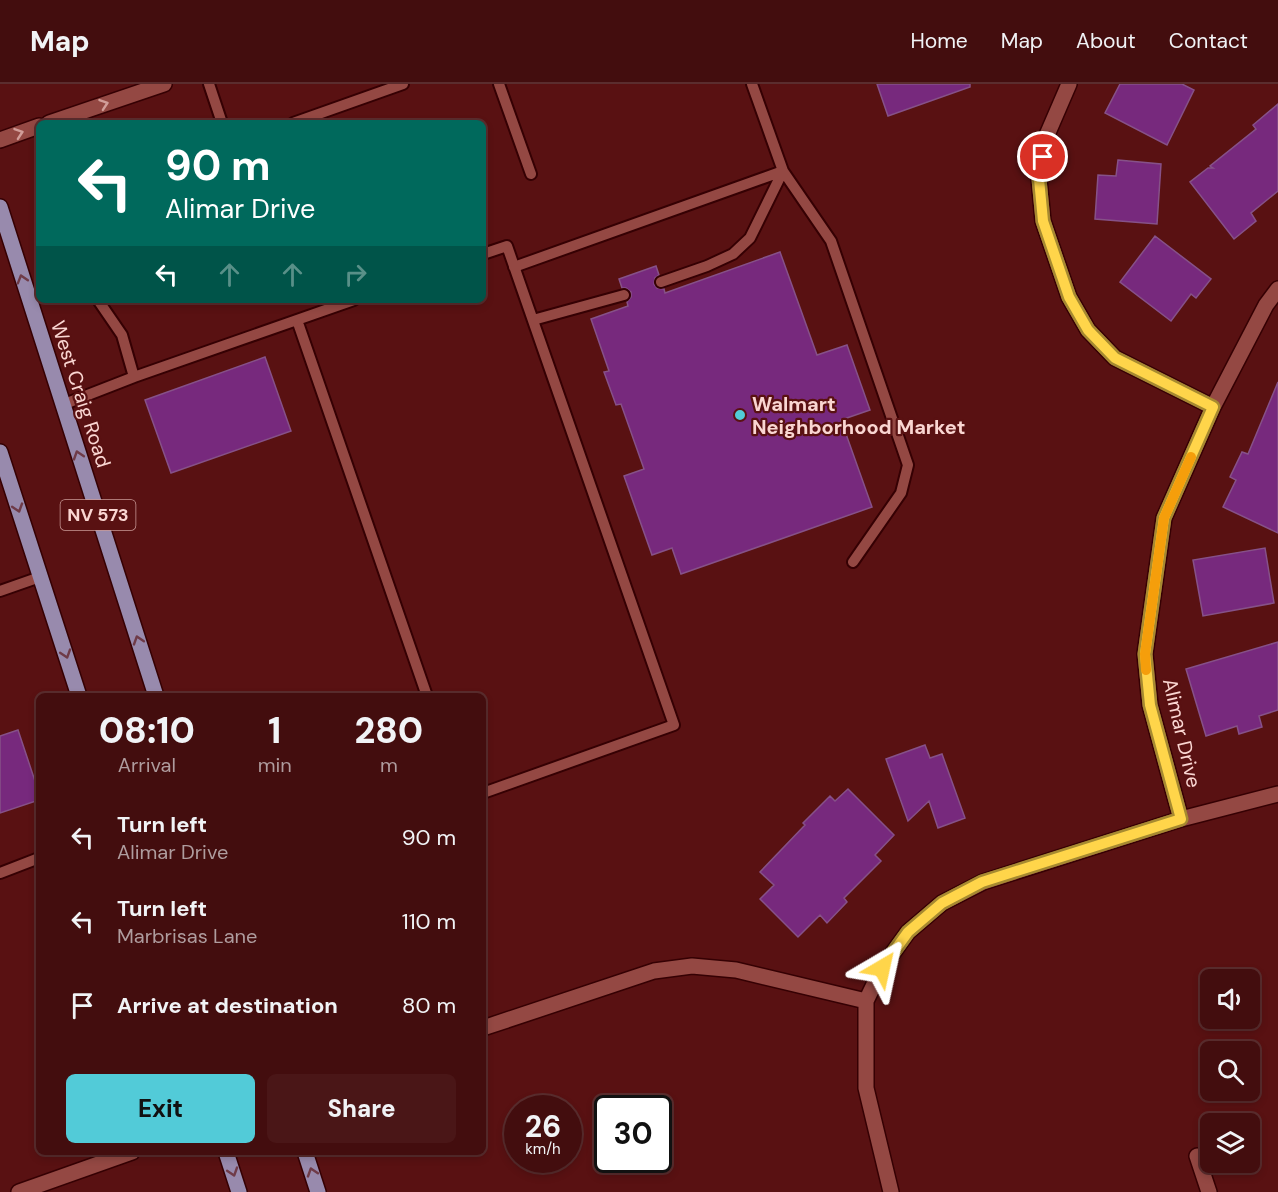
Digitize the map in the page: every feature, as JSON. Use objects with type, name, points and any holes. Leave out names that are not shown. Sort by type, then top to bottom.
[{"type":"main road","name":"West Craig Road","points":[[0,207],[155,693]]},
{"type":"main road","points":[[0,452],[78,693]]},
{"type":"main road","points":[[227,1155],[239,1192]]},
{"type":"main road","points":[[306,1155],[318,1192]]},
{"type":"street","points":[[58,120],[164,84]]},
{"type":"street","points":[[1069,84],[1047,135],[1039,179],[1043,221],[1069,297],[1088,330],[1115,358],[1213,407]]},
{"type":"street","points":[[0,140],[36,127]]},
{"type":"street","name":"Alimar Drive","points":[[1181,819],[1150,705],[1145,654],[1164,518],[1213,407],[1266,305],[1278,290]]},
{"type":"street","points":[[891,1192],[866,1088],[866,1001],[882,968],[908,932],[942,903],[982,882],[1181,819],[1278,794]]},
{"type":"street","points":[[486,1028],[654,971],[692,966],[735,970],[866,1001]]},
{"type":"street","points":[[19,1192],[124,1155]]},
{"type":"street","points":[[1197,1156],[1209,1192]]},
{"type":"lane","points":[[209,84],[221,120]]},
{"type":"lane","points":[[301,120],[403,84]]},
{"type":"lane","points":[[499,84],[531,174]]},
{"type":"lane","points":[[752,84],[783,171],[831,242],[908,465],[901,493],[853,562]]},
{"type":"lane","points":[[514,267],[783,171]]},
{"type":"lane","points":[[662,282],[733,254],[750,238],[783,171]]},
{"type":"lane","points":[[486,253],[507,246],[675,725],[486,792]]},
{"type":"lane","points":[[533,320],[624,295]]},
{"type":"lane","points":[[100,303],[122,335],[134,377]]},
{"type":"lane","points":[[62,405],[134,377],[345,303]]},
{"type":"lane","points":[[297,320],[426,693]]},
{"type":"lane","points":[[0,591],[40,577]]},
{"type":"lane","points":[[0,873],[36,859]]},
{"type":"building","points":[[877,84],[970,84],[970,87],[888,116]]},
{"type":"building","points":[[1120,84],[1182,84],[1194,90],[1167,145],[1105,113]]},
{"type":"building","points":[[1278,104],[1278,191],[1251,213],[1256,221],[1234,239],[1190,182],[1208,168],[1213,168],[1210,166],[1256,129],[1253,125]]},
{"type":"building","points":[[1118,160],[1161,164],[1157,224],[1095,219],[1098,175],[1116,176]]},
{"type":"building","points":[[1155,236],[1211,279],[1196,298],[1191,294],[1171,321],[1120,282]]},
{"type":"building","name":"Walmart Neighborhood Market","points":[[780,252],[817,355],[847,345],[870,410],[841,420],[872,507],[681,574],[672,548],[652,555],[624,476],[644,469],[621,404],[616,405],[604,372],[609,371],[591,319],[628,306],[627,302],[631,297],[631,292],[622,288],[619,279],[656,266],[659,275],[655,278],[654,284],[657,288],[664,289],[665,293]]},
{"type":"building","points":[[265,357],[291,431],[171,473],[145,400]]},
{"type":"building","points":[[1278,382],[1278,533],[1223,507],[1236,480],[1230,477],[1242,452],[1248,454]]},
{"type":"building","points":[[1265,548],[1274,603],[1203,616],[1193,560]]},
{"type":"building","points":[[1278,642],[1278,710],[1259,716],[1262,727],[1239,734],[1237,726],[1206,736],[1186,669]]},
{"type":"building","points":[[18,730],[36,784],[36,801],[0,813],[0,736]]},
{"type":"building","points":[[925,745],[930,758],[942,754],[965,818],[938,828],[929,801],[908,821],[886,759]]},
{"type":"building","points":[[848,789],[894,835],[875,855],[881,861],[844,898],[847,902],[827,923],[820,915],[798,937],[760,899],[774,885],[760,872],[830,796],[835,801]]},
{"type":"slow traffic","points":[[1146,670],[1145,654],[1164,518],[1191,457]]},
{"type":"place","name":"Walmart Neighborhood Market","points":[[740,415]]},
{"type":"route","points":[[882,968],[908,932],[942,903],[982,882],[1181,819],[1150,705],[1145,654],[1164,518],[1213,407],[1115,358],[1088,330],[1069,297],[1043,221],[1039,179],[1043,157]]}]
